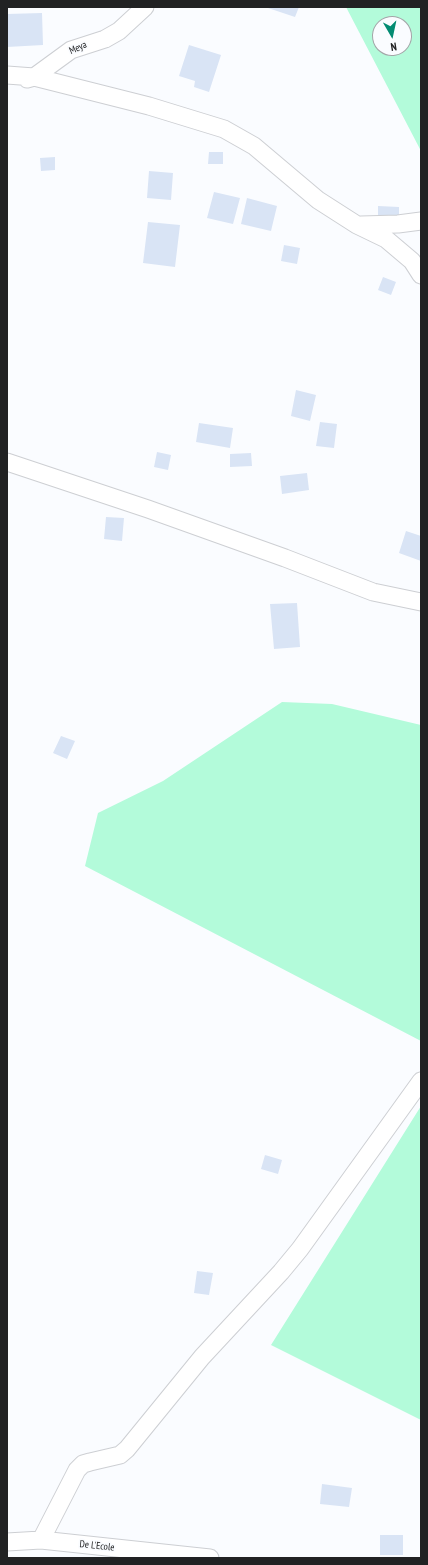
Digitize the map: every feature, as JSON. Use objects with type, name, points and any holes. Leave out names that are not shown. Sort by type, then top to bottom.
[{"type":"street","name":"Meya","points":[[7,84],[34,77],[71,50],[85,44],[105,39],[119,31],[145,7]]},
{"type":"street","points":[[7,75],[34,77],[149,106],[224,129],[254,146],[318,200],[357,225],[386,239],[412,261],[421,275]]},
{"type":"street","points":[[357,225],[398,224],[421,221]]},
{"type":"street","points":[[7,462],[148,508],[373,592],[421,602]]},
{"type":"street","points":[[41,1540],[77,1470],[83,1464],[120,1455],[127,1449],[202,1357],[295,1255],[421,1081]]},
{"type":"street","name":"De L'Ecole","points":[[7,1542],[41,1540],[210,1558]]},
{"type":"green space","points":[[346,7],[421,7],[421,151]]},
{"type":"green space","points":[[282,702],[332,704],[421,725],[421,1041],[85,866],[98,813],[163,781]]},
{"type":"green space","points":[[421,1106],[421,1420],[271,1345]]},
{"type":"building","points":[[265,7],[299,7],[295,17]]},
{"type":"building","points":[[42,13],[43,45],[7,47],[7,14]]},
{"type":"building","points":[[189,45],[221,55],[209,92],[194,87],[195,81],[179,76]]},
{"type":"building","points":[[209,152],[223,152],[223,164],[208,164]]},
{"type":"building","points":[[55,157],[55,170],[41,171],[40,158]]},
{"type":"building","points":[[149,171],[173,173],[171,200],[147,198]]},
{"type":"building","points":[[214,192],[240,198],[233,224],[207,218]]},
{"type":"building","points":[[247,198],[277,206],[271,231],[241,224]]},
{"type":"building","points":[[378,206],[399,207],[399,220],[378,219]]},
{"type":"building","points":[[148,222],[180,225],[175,267],[143,263]]},
{"type":"building","points":[[284,245],[300,248],[297,264],[281,261]]},
{"type":"building","points":[[383,277],[396,282],[391,295],[378,290]]},
{"type":"building","points":[[296,390],[316,395],[310,421],[291,416]]},
{"type":"building","points":[[320,422],[337,424],[334,448],[316,446]]},
{"type":"building","points":[[199,423],[233,428],[230,448],[196,442]]},
{"type":"building","points":[[157,452],[171,455],[168,470],[154,467]]},
{"type":"building","points":[[251,453],[252,466],[230,467],[230,454]]},
{"type":"building","points":[[307,473],[309,490],[282,494],[280,476]]},
{"type":"building","points":[[106,517],[124,518],[122,541],[104,539]]},
{"type":"building","points":[[406,531],[421,536],[421,561],[399,553]]},
{"type":"building","points":[[297,603],[300,647],[274,649],[270,604]]},
{"type":"building","points":[[61,736],[75,741],[67,759],[53,753]]},
{"type":"building","points":[[265,1155],[282,1160],[278,1174],[261,1169]]},
{"type":"building","points":[[197,1271],[213,1273],[209,1295],[194,1293]]},
{"type":"building","points":[[322,1484],[352,1488],[349,1507],[320,1504]]},
{"type":"building","points":[[380,1535],[403,1535],[403,1555],[380,1555]]}]
